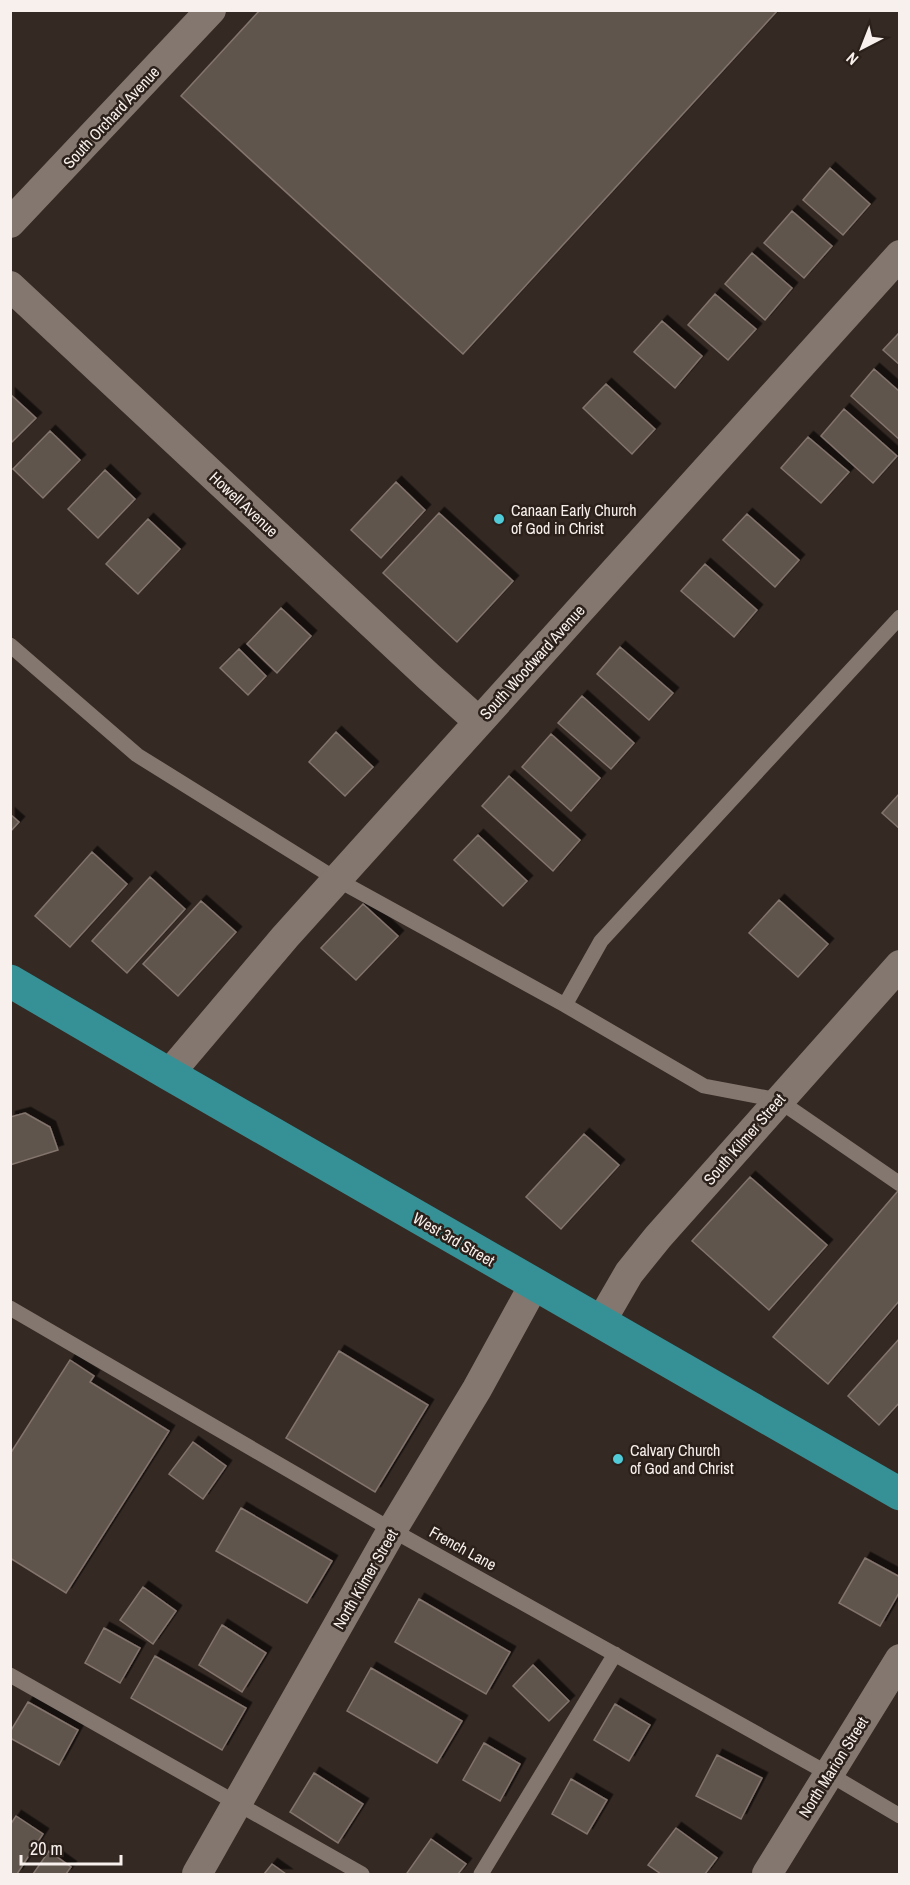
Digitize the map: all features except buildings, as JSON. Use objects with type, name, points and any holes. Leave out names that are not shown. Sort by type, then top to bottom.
[{"type":"main road","name":"West 3rd Street","points":[[10,981],[900,1494]]},
{"type":"street","name":"South Orchard Avenue","points":[[10,224],[212,10]]},
{"type":"street","name":"South Woodward Avenue","points":[[169,1074],[336,879],[900,255]]},
{"type":"street","name":"Howell Avenue","points":[[10,286],[478,721]]},
{"type":"street","name":"South Kilmer Street","points":[[600,1323],[629,1273],[651,1246],[900,965]]},
{"type":"street","name":"North Kilmer Street","points":[[197,1875],[392,1530],[477,1389],[534,1285]]},
{"type":"street","name":"North Marion Street","points":[[767,1875],[900,1659]]},
{"type":"lane","points":[[566,1005],[601,941],[900,617]]},
{"type":"lane","points":[[10,645],[137,755],[336,879],[566,1005],[704,1086],[778,1100],[900,1184]]},
{"type":"lane","name":"French Lane","points":[[10,1308],[392,1530],[900,1816]]},
{"type":"lane","points":[[482,1875],[615,1654]]},
{"type":"lane","points":[[10,1675],[362,1875]]},
{"type":"place","name":"Canaan Early Church of God in Christ","points":[[499,519]]},
{"type":"place","name":"Calvary Church of God and Christ","points":[[618,1459]]}]
